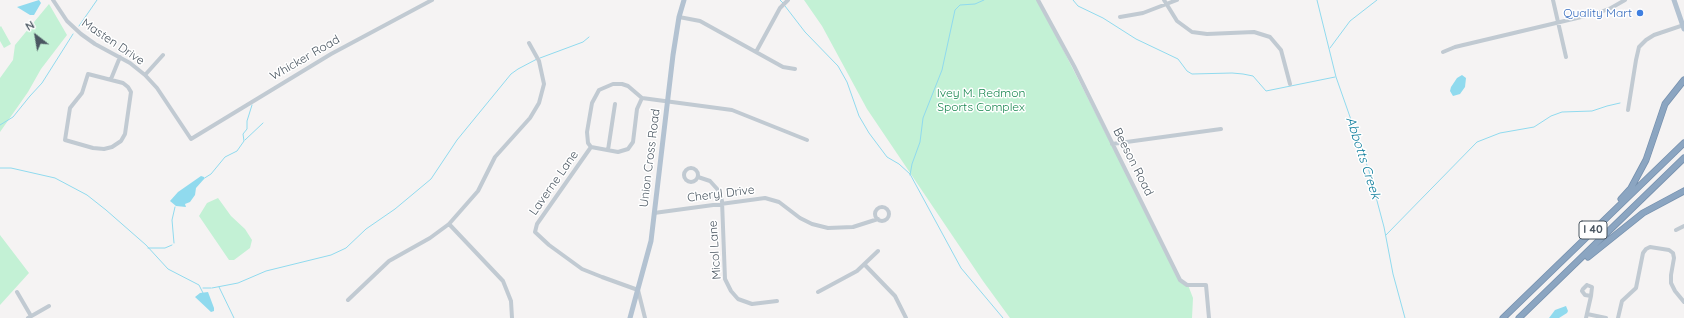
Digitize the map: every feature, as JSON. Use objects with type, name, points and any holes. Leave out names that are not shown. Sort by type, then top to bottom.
[{"type":"highway","points":[[1586,237],[1631,188],[1646,160],[1665,104],[1684,80]]},
{"type":"highway","name":"I 40","points":[[1503,318],[1684,143]]},
{"type":"highway","name":"I 40","points":[[1519,318],[1684,158]]},
{"type":"highway","points":[[1548,291],[1606,241],[1643,213],[1684,191]]},
{"type":"main road","name":"Union Cross Road","points":[[630,318],[651,241],[667,100],[679,17],[684,0]]},
{"type":"main road","points":[[1674,0],[1684,27]]},
{"type":"street","name":"Masten Drive","points":[[53,0],[64,16],[81,34],[120,57],[145,75],[157,88],[191,139]]},
{"type":"street","name":"Whicker Road","points":[[191,139],[331,54],[432,0]]},
{"type":"street","points":[[756,52],[780,8],[788,0]]},
{"type":"street","name":"Beeson Road","points":[[1038,0],[1074,66],[1180,280],[1186,285],[1206,285],[1209,318]]},
{"type":"street","points":[[1120,17],[1138,14],[1165,2],[1178,0]]},
{"type":"street","points":[[1553,0],[1566,57]]},
{"type":"street","points":[[1443,52],[1455,47],[1604,12],[1624,0]]},
{"type":"street","points":[[1165,2],[1177,21],[1192,32],[1207,34],[1254,32],[1270,37],[1281,50],[1290,84]]},
{"type":"street","points":[[679,17],[700,21],[783,67],[795,69]]},
{"type":"street","points":[[1628,110],[1636,60],[1640,47],[1646,40],[1654,35],[1684,27]]},
{"type":"street","points":[[348,300],[389,261],[430,238],[449,224],[472,200],[495,157],[530,118],[540,103],[543,92],[543,78],[539,61],[529,43]]},
{"type":"street","points":[[145,75],[164,55]]},
{"type":"street","points":[[111,80],[120,57]]},
{"type":"street","points":[[88,74],[111,80],[126,84],[131,92],[130,106],[126,120],[126,130],[121,141],[112,147],[104,149],[93,148],[65,140],[70,108],[82,93],[88,74]]},
{"type":"street","points":[[642,98],[637,109],[631,146],[623,152],[591,147],[587,140],[592,103],[599,90],[613,84],[622,84],[633,89],[642,98],[667,100],[732,110],[807,140]]},
{"type":"street","points":[[608,150],[615,104]]},
{"type":"street","points":[[1112,144],[1221,130]]},
{"type":"street","name":"Laverne Lane","points":[[591,147],[537,224],[535,232],[548,245],[582,269],[597,276],[638,290]]},
{"type":"street","points":[[698,177],[706,179],[715,186],[719,191],[722,203]]},
{"type":"street","name":"Cheryl Drive","points":[[654,213],[765,198],[779,202],[800,218],[812,224],[828,228],[853,226],[878,219]]},
{"type":"street","name":"Micol Lane","points":[[722,203],[725,279],[728,287],[738,299],[748,303],[761,304],[777,301]]},
{"type":"street","points":[[449,224],[502,281],[511,301],[512,318]]},
{"type":"street","points":[[1676,230],[1684,226]]},
{"type":"street","points":[[1618,318],[1622,301],[1636,288],[1643,253],[1650,247],[1669,250],[1673,253],[1674,258],[1671,283],[1684,302]]},
{"type":"street","points":[[818,292],[857,271],[878,251]]},
{"type":"street","points":[[865,265],[895,296],[906,318]]},
{"type":"street","points":[[638,290],[645,318]]},
{"type":"street","points":[[17,292],[29,317],[49,306]]},
{"type":"street","points":[[1679,296],[1684,293]]},
{"type":"street","points":[[1591,296],[1587,316],[1606,318]]},
{"type":"green space","name":"Ivey M. Redmon Sports Complex","points":[[804,0],[1038,0],[1180,280],[1188,285],[1193,298],[1192,318],[1010,318],[983,281],[867,109],[822,26]]},
{"type":"green space","points":[[49,4],[67,35],[41,69],[28,92],[0,132],[0,78],[13,60],[15,45]]},
{"type":"green space","points":[[1,26],[11,44],[4,48],[0,41]]},
{"type":"green space","points":[[218,198],[231,216],[245,229],[252,240],[250,248],[234,260],[229,260],[199,216],[207,203]]},
{"type":"green space","points":[[0,235],[29,273],[0,305]]},
{"type":"water","points":[[39,0],[41,3],[34,15],[30,15],[17,7]]},
{"type":"water","points":[[1462,75],[1466,78],[1465,87],[1460,94],[1453,96],[1450,91],[1451,87],[1457,78]]},
{"type":"water","points":[[201,176],[204,177],[204,179],[196,188],[195,195],[190,202],[185,204],[186,207],[176,206],[170,201],[178,192]]},
{"type":"water","points":[[208,292],[214,308],[214,311],[211,312],[195,297],[200,293]]},
{"type":"water","points":[[1566,306],[1568,311],[1567,313],[1559,318],[1549,318],[1555,310]]},
{"type":"waterway","points":[[79,26],[97,0]]},
{"type":"waterway","points":[[780,0],[783,3]]},
{"type":"waterway","points":[[910,175],[912,164],[920,142],[923,118],[942,70],[955,10],[960,5],[975,4],[984,0]]},
{"type":"waterway","points":[[1073,0],[1078,6],[1103,18],[1136,39],[1178,59],[1187,71],[1192,74],[1232,73],[1253,76],[1266,91],[1335,77]]},
{"type":"waterway","name":"Abbotts Creek","points":[[1317,0],[1336,77],[1369,171],[1384,227],[1393,274],[1405,318]]},
{"type":"waterway","points":[[1330,48],[1350,21],[1377,0]]},
{"type":"waterway","points":[[785,6],[805,32],[838,66],[847,82],[859,116],[869,133],[887,157],[899,164],[910,174],[961,268],[1003,318]]},
{"type":"waterway","points":[[0,125],[13,117],[42,83],[73,34]]},
{"type":"waterway","points":[[540,58],[583,42],[589,37]]},
{"type":"waterway","points":[[212,288],[238,283],[266,271],[331,255],[346,248],[366,229],[395,209],[431,179],[457,140],[511,74],[537,59]]},
{"type":"waterway","points":[[1386,235],[1477,142],[1500,133],[1534,127],[1551,116],[1562,112],[1592,111],[1620,103]]},
{"type":"waterway","points":[[203,179],[211,174],[225,157],[237,151],[244,141],[243,134],[247,129],[247,121],[252,105]]},
{"type":"waterway","points":[[245,140],[263,123]]},
{"type":"waterway","points":[[0,168],[11,168],[55,178],[87,195],[146,245],[168,269],[199,285],[203,293]]},
{"type":"waterway","points":[[174,243],[172,220],[175,207]]},
{"type":"waterway","points":[[148,248],[165,248],[172,245]]},
{"type":"waterway","points":[[219,287],[234,318]]},
{"type":"waterway","points":[[203,288],[211,288]]},
{"type":"place","name":"Quality Mart","points":[[1640,13]]}]
